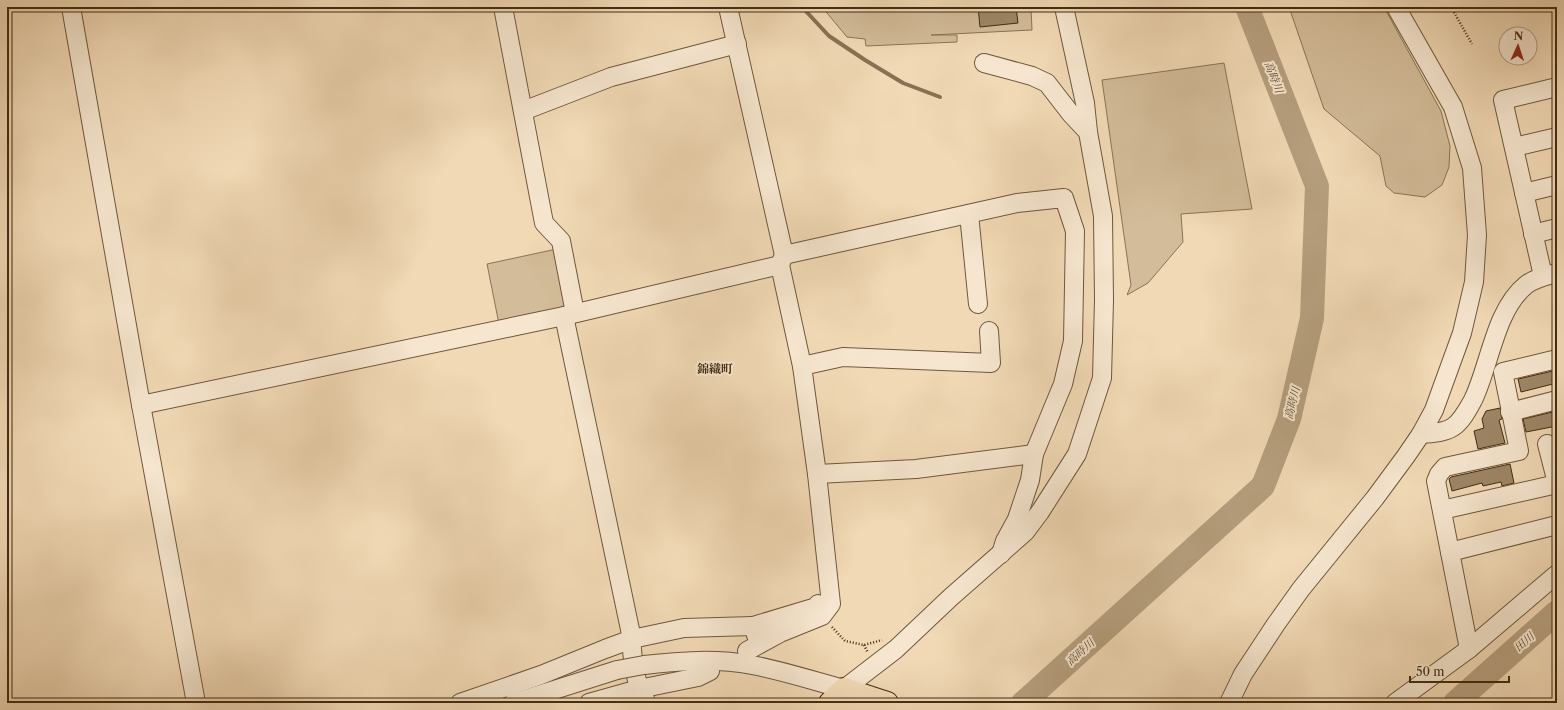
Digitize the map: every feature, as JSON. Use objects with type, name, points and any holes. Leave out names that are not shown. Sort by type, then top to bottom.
[{"type":"main road","points":[[845,696],[887,703]]},
{"type":"street","points":[[71,7],[141,405],[196,703]]},
{"type":"street","points":[[503,7],[544,224],[561,241],[570,314],[632,640],[631,649],[644,697]]},
{"type":"street","points":[[728,7],[782,260],[802,366],[817,474],[831,604],[822,616],[780,633],[753,647],[753,626]]},
{"type":"street","points":[[513,703],[617,670],[685,660],[726,661],[780,671],[845,696],[951,597],[1002,554],[1025,532],[1077,454],[1102,378],[1104,300],[1103,216],[1088,132],[1085,103],[1064,7]]},
{"type":"street","points":[[1229,703],[1243,674],[1280,618],[1301,589],[1375,498],[1421,434],[1434,410],[1462,333],[1474,282],[1477,235],[1472,168],[1453,107],[1396,7]]},
{"type":"street","points":[[523,111],[611,77],[737,44]]},
{"type":"street","points":[[984,62],[1032,76],[1047,83],[1071,114],[1088,132]]},
{"type":"street","points":[[1421,434],[1439,432],[1453,426],[1466,412],[1476,393],[1502,320],[1512,300],[1526,285],[1550,275],[1533,234],[1503,100],[1557,87]]},
{"type":"street","points":[[1514,147],[1557,137]]},
{"type":"street","points":[[1524,193],[1557,185]]},
{"type":"street","points":[[141,405],[570,314],[782,260],[1017,203],[1064,198],[1075,231],[1072,341],[1063,384],[1034,454],[1028,487],[1017,519],[1005,541],[1002,554]]},
{"type":"street","points":[[969,214],[978,304]]},
{"type":"street","points":[[1533,234],[1557,228]]},
{"type":"street","points":[[802,366],[843,357],[991,364],[989,331]]},
{"type":"street","points":[[1519,451],[1503,372],[1557,359]]},
{"type":"street","points":[[1510,412],[1557,400]]},
{"type":"street","points":[[1442,510],[1557,484],[1552,443],[1445,467],[1439,474],[1436,481],[1469,649]]},
{"type":"street","points":[[817,474],[916,469],[1034,454]]},
{"type":"street","points":[[1450,552],[1557,525]]},
{"type":"street","points":[[460,703],[632,640],[684,628],[753,626],[816,607],[822,596],[822,560],[826,550]]},
{"type":"street","points":[[1395,703],[1469,649],[1557,574]]},
{"type":"street","points":[[589,703],[644,697],[710,671]]},
{"type":"path","points":[[1451,7],[1472,44]]},
{"type":"path","points":[[825,612],[833,629],[845,641],[864,644],[886,639]]},
{"type":"shaded area","points":[[822,7],[1031,7],[1032,30],[931,35],[957,35],[957,42],[866,46],[865,39],[847,37]]},
{"type":"shaded area","points":[[1289,7],[1384,7],[1441,111],[1450,146],[1449,167],[1442,185],[1425,197],[1394,193],[1386,186],[1380,156],[1324,109]]},
{"type":"shaded area","points":[[1224,63],[1252,209],[1181,214],[1183,242],[1148,283],[1127,295],[1131,285],[1102,80]]},
{"type":"shaded area","points":[[552,250],[557,252],[568,310],[499,324],[487,264]]},
{"type":"building","points":[[978,7],[1016,7],[1018,23],[980,27]]},
{"type":"building","points":[[1557,370],[1557,378],[1552,379],[1553,384],[1521,392],[1518,379]]},
{"type":"building","points":[[1500,408],[1502,419],[1499,420],[1505,443],[1478,449],[1474,431],[1484,428],[1482,419],[1486,411]]},
{"type":"building","points":[[1557,411],[1557,426],[1526,432],[1523,419]]},
{"type":"building","points":[[1510,464],[1514,483],[1502,486],[1501,482],[1483,486],[1482,483],[1452,491],[1449,479],[1451,477]]},
{"type":"waterway","points":[[802,7],[829,36],[865,60],[903,83],[940,97]]},
{"type":"waterway","name":"高時川","points":[[1023,703],[1263,486],[1289,419],[1312,318],[1317,186],[1247,7]]},
{"type":"waterway","name":"田川","points":[[1455,703],[1557,612]]},
{"type":"district","name":"錦織町","points":[[715,369]]}]
